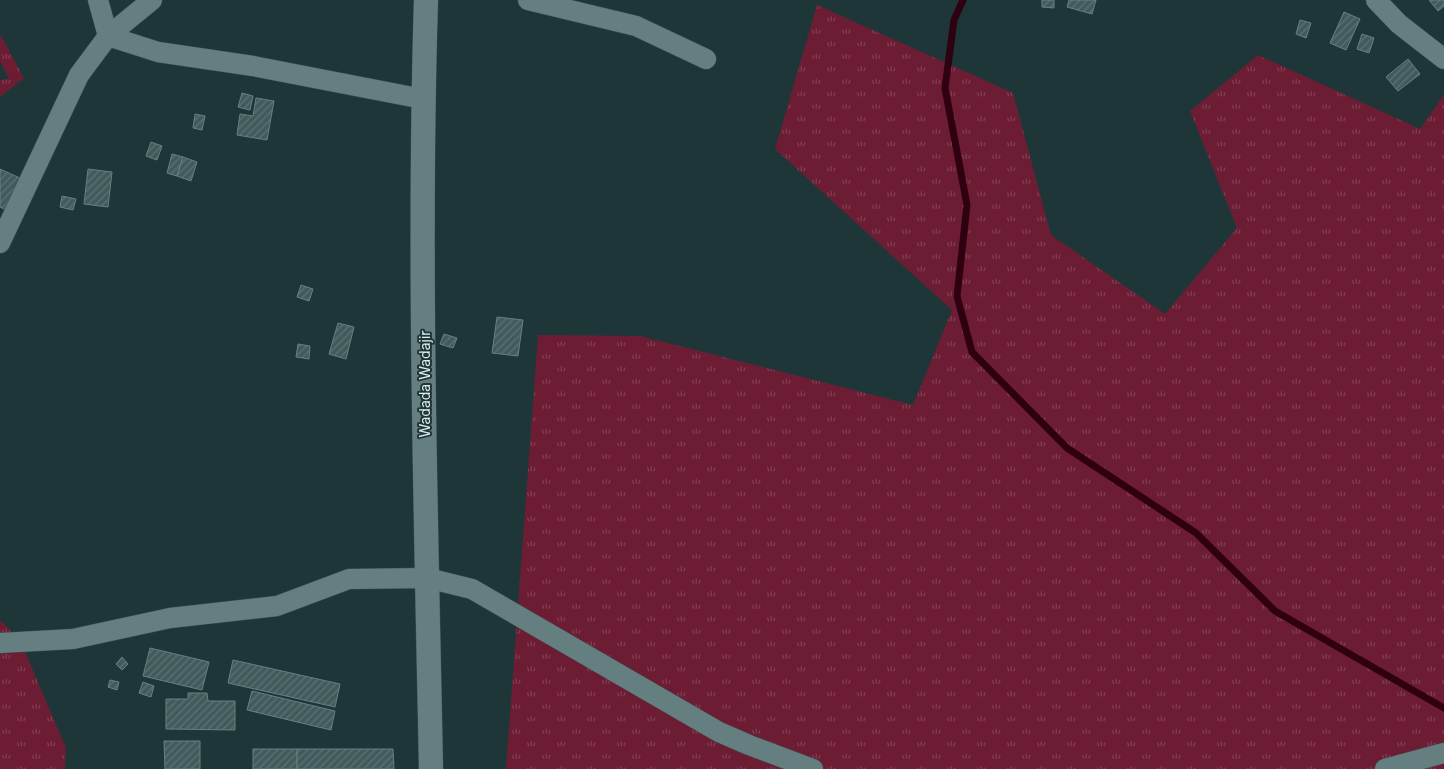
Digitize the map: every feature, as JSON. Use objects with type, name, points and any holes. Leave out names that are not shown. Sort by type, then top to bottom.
[{"type":"street","points":[[98,0],[108,36]]},
{"type":"street","points":[[0,244],[79,75],[108,36],[152,0]]},
{"type":"street","name":"Wadada Wadajir","points":[[426,0],[423,99],[427,578],[431,769]]},
{"type":"street","points":[[528,0],[636,26],[706,59]]},
{"type":"street","points":[[1376,0],[1399,24],[1444,59]]},
{"type":"street","points":[[108,36],[158,52],[253,66],[423,99]]},
{"type":"street","points":[[0,643],[73,639],[170,618],[278,606],[350,579],[427,578],[472,589],[719,732],[813,769]]},
{"type":"street","points":[[1385,769],[1444,753]]},
{"type":"green space","points":[[817,5],[1013,93],[1051,235],[1165,314],[1237,228],[1190,111],[1258,55],[1420,129],[1444,95],[1444,769],[506,769],[538,335],[640,336],[913,405],[952,310],[775,149]]},
{"type":"green space","points":[[0,34],[24,78],[0,97],[0,80],[9,79],[0,61]]},
{"type":"green space","points":[[0,620],[20,640],[66,748],[65,769],[0,769]]},
{"type":"building","points":[[1042,0],[1054,0],[1054,8],[1042,7]]},
{"type":"building","points":[[1069,0],[1096,0],[1092,14],[1067,7]]},
{"type":"building","points":[[1429,0],[1444,0],[1444,6],[1438,11]]},
{"type":"building","points":[[1344,12],[1360,19],[1346,50],[1330,43]]},
{"type":"building","points":[[1300,20],[1311,23],[1306,38],[1296,34]]},
{"type":"building","points":[[1362,34],[1374,38],[1369,53],[1357,49]]},
{"type":"building","points":[[1408,59],[1420,74],[1398,91],[1386,77]]},
{"type":"building","points":[[242,93],[253,96],[250,110],[238,107]]},
{"type":"building","points":[[256,98],[274,101],[267,140],[237,135],[240,114],[253,116]]},
{"type":"building","points":[[195,114],[205,116],[202,130],[193,128]]},
{"type":"building","points":[[151,142],[162,146],[157,160],[146,156]]},
{"type":"building","points":[[172,154],[183,157],[177,176],[167,173]]},
{"type":"building","points":[[183,157],[197,162],[191,181],[177,176]]},
{"type":"building","points":[[0,169],[22,179],[6,210],[0,207]]},
{"type":"building","points":[[88,169],[112,172],[108,207],[84,204]]},
{"type":"building","points":[[62,196],[76,199],[73,210],[60,207]]},
{"type":"building","points":[[301,285],[313,289],[309,301],[297,297]]},
{"type":"building","points":[[497,317],[523,320],[518,356],[492,353]]},
{"type":"building","points":[[338,323],[354,327],[346,359],[329,354]]},
{"type":"building","points":[[444,334],[457,338],[453,348],[440,344]]},
{"type":"building","points":[[298,344],[310,346],[309,359],[296,357]]},
{"type":"building","points":[[150,648],[209,662],[202,690],[143,676]]},
{"type":"building","points":[[122,657],[128,664],[122,670],[116,664]]},
{"type":"building","points":[[233,660],[340,684],[335,707],[228,683]]},
{"type":"building","points":[[110,680],[119,682],[117,690],[108,687]]},
{"type":"building","points":[[143,682],[154,686],[151,697],[139,693]]},
{"type":"building","points":[[252,691],[335,711],[331,730],[247,710]]},
{"type":"building","points":[[188,693],[207,693],[208,701],[235,701],[235,730],[166,729],[166,699],[188,699]]},
{"type":"building","points":[[164,741],[200,741],[200,769],[165,769]]},
{"type":"building","points":[[253,749],[297,749],[297,769],[253,769]]},
{"type":"building","points":[[297,749],[393,749],[394,769],[297,769]]},
{"type":"waterway","points":[[963,0],[954,20],[945,88],[967,205],[957,296],[972,352],[1067,448],[1196,533],[1275,611],[1444,708]]}]
